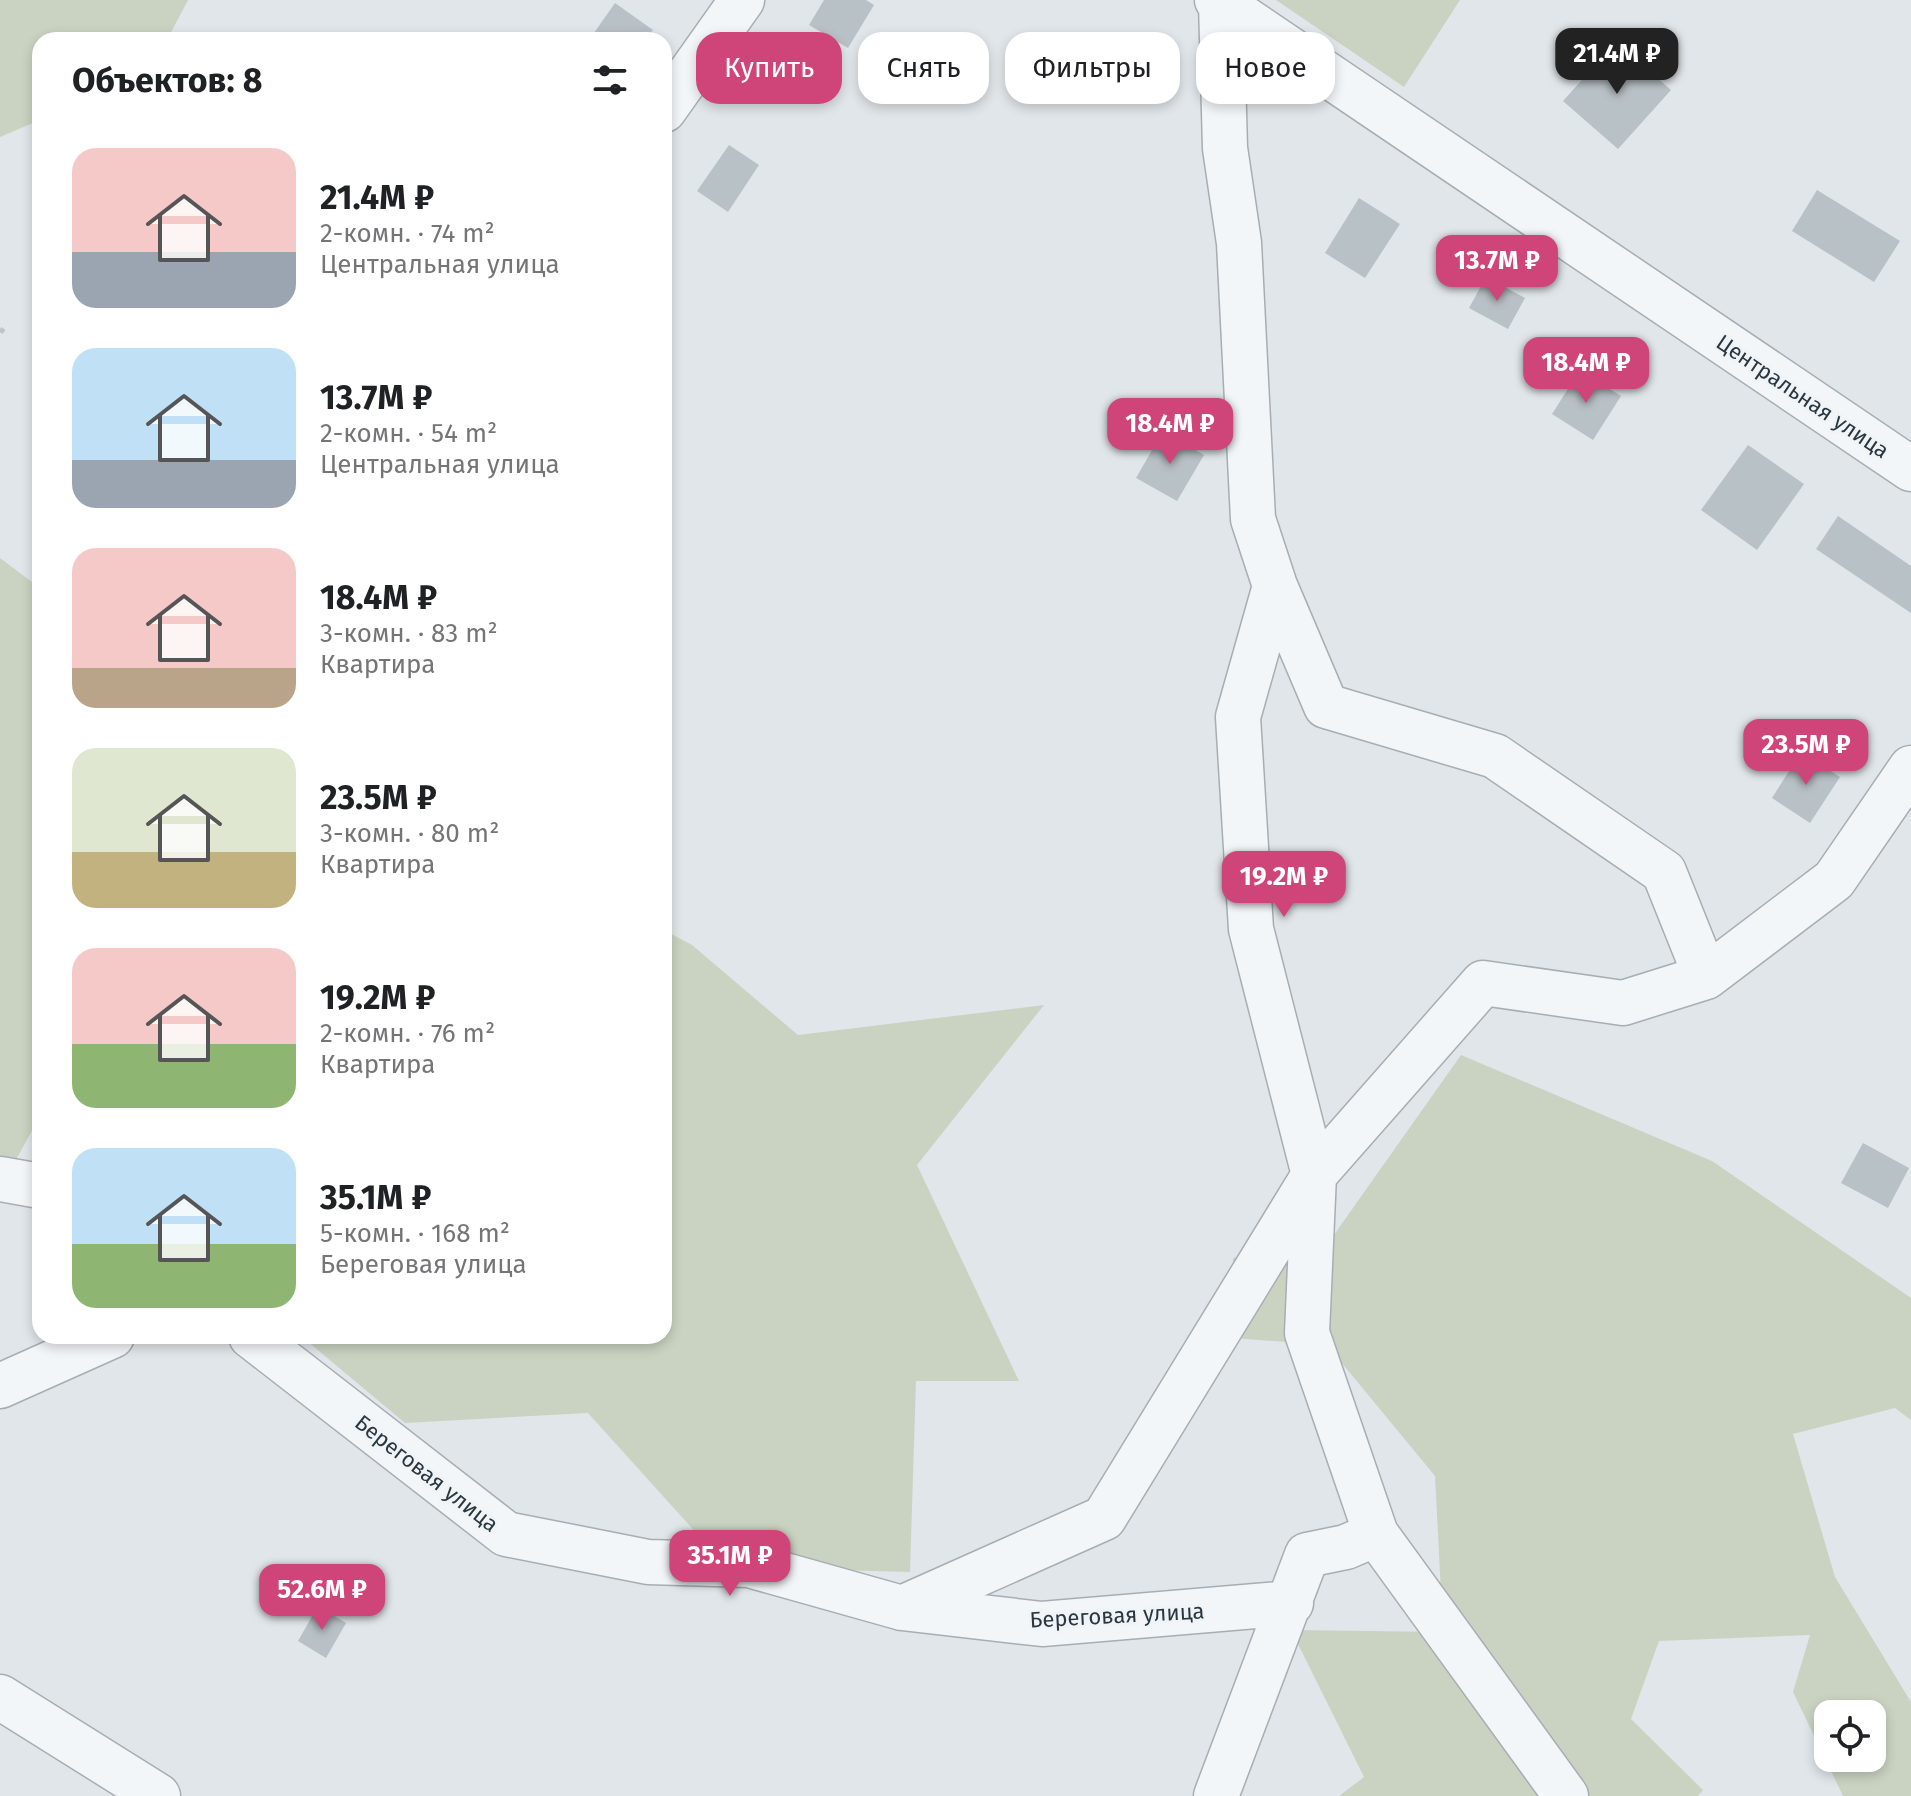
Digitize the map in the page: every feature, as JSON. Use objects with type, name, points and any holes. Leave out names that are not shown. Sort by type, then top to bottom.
[{"type":"street","points":[[672,99],[742,0]]},
{"type":"street","points":[[1219,1],[1225,148],[1239,243],[1253,519],[1275,586],[1326,706],[1495,756],[1664,872],[1706,977]]},
{"type":"street","name":"Центральная улица","points":[[1219,1],[1911,469]]},
{"type":"street","points":[[1275,586],[1238,717],[1251,929],[1314,1175],[1307,1333],[1376,1534],[1566,1796]]},
{"type":"street","points":[[902,1608],[1104,1518],[1314,1175],[1483,983],[1623,1003],[1706,977],[1834,880],[1911,768]]},
{"type":"street","points":[[0,1179],[32,1185]]},
{"type":"street","points":[[0,1386],[94,1344]]},
{"type":"street","name":"Береговая улица","points":[[261,1344],[506,1534],[648,1562],[749,1565],[902,1608],[1042,1624],[1291,1603]]},
{"type":"street","points":[[1216,1796],[1307,1555],[1346,1547],[1376,1534]]},
{"type":"street","points":[[0,1697],[158,1796]]},
{"type":"green space","points":[[0,0],[188,0],[171,32],[32,32],[32,123],[0,137]]},
{"type":"green space","points":[[1276,0],[1460,0],[1404,87],[1335,40],[1335,32],[1323,32]]},
{"type":"green space","points":[[0,558],[32,582],[32,1131],[0,1189]]},
{"type":"green space","points":[[672,934],[692,945],[798,1035],[1044,1005],[917,1165],[1019,1381],[916,1381],[910,1572],[727,1567],[588,1413],[405,1423],[311,1344],[672,1344]]},
{"type":"green space","points":[[1461,1055],[1712,1161],[1911,1298],[1911,1420],[1895,1408],[1793,1434],[1835,1577],[1911,1702],[1911,1796],[1843,1796],[1831,1772],[1886,1772],[1886,1700],[1814,1700],[1814,1736],[1793,1692],[1810,1635],[1659,1641],[1631,1719],[1703,1790],[1698,1796],[1339,1796],[1364,1777],[1291,1630],[1443,1632],[1435,1476],[1327,1345],[1232,1338],[1233,1258],[1331,1239]]},
{"type":"building","points":[[824,0],[866,0],[874,5],[848,48],[842,44],[842,32],[821,32],[809,25]]},
{"type":"building","points":[[615,3],[653,30],[652,32],[595,32]]},
{"type":"building","points":[[1616,42],[1671,90],[1618,149],[1563,101]]},
{"type":"building","points":[[729,145],[759,165],[728,212],[697,191]]},
{"type":"building","points":[[1817,190],[1900,241],[1874,282],[1792,231]]},
{"type":"building","points":[[1359,198],[1400,224],[1365,278],[1325,253]]},
{"type":"building","points":[[1486,277],[1525,298],[1508,329],[1469,308]]},
{"type":"building","points":[[1580,370],[1621,396],[1593,440],[1552,414]]},
{"type":"building","points":[[1163,431],[1204,455],[1177,501],[1136,478]]},
{"type":"building","points":[[1748,445],[1804,484],[1757,550],[1701,510]]},
{"type":"building","points":[[1838,516],[1911,566],[1911,613],[1816,549]]},
{"type":"building","points":[[1801,752],[1840,777],[1810,823],[1772,798]]},
{"type":"building","points":[[1863,1143],[1909,1168],[1888,1208],[1841,1183]]},
{"type":"building","points":[[318,1606],[346,1623],[326,1658],[298,1641]]}]
